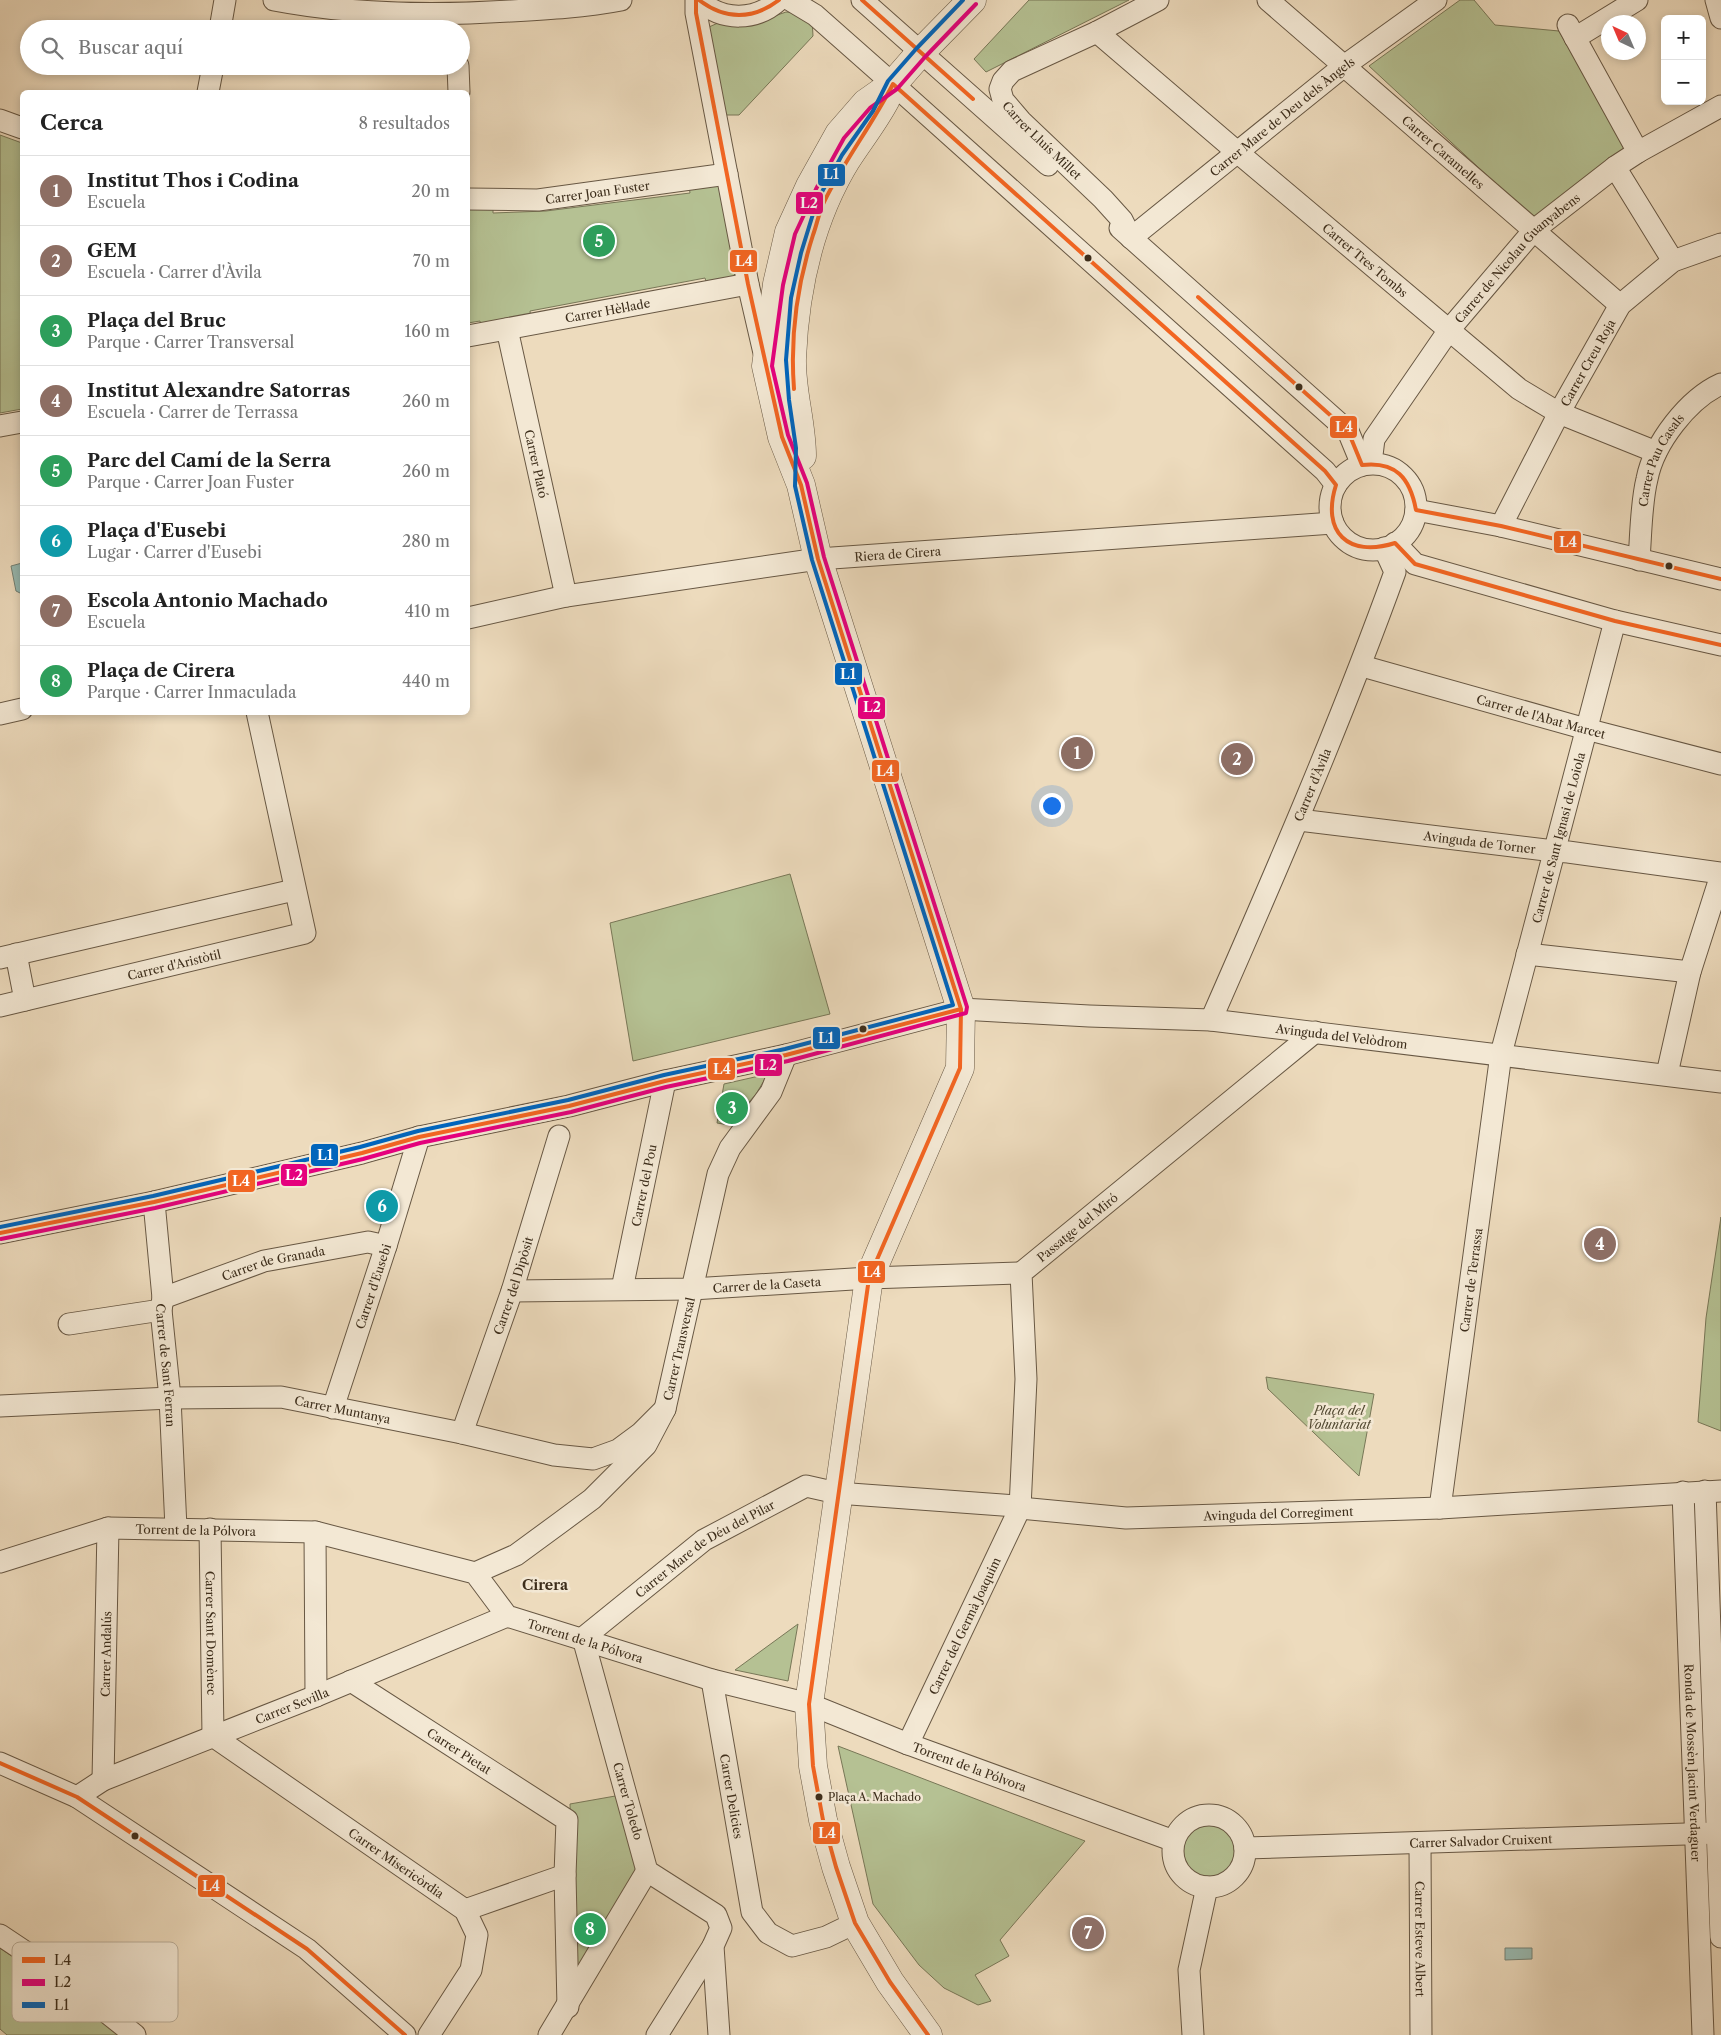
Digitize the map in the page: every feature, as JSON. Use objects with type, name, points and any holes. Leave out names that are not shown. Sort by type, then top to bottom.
[{"type":"street","points":[[222,20],[225,0]]},
{"type":"street","points":[[274,0],[315,7],[393,13],[457,14],[543,10],[621,0]]},
{"type":"street","points":[[779,0],[770,9],[750,17],[722,15],[698,0],[696,13],[748,284],[782,437],[801,485],[818,559],[961,1009],[960,1068],[869,1278],[837,1493],[809,1704],[813,1766],[823,1820],[836,1867],[856,1923],[890,1982],[928,2035]]},
{"type":"street","points":[[790,0],[815,14],[1325,471],[1336,485]]},
{"type":"street","points":[[862,0],[1348,431],[1366,464]]},
{"type":"street","points":[[801,485],[802,448],[792,360],[797,299],[807,254],[823,204],[847,159],[878,114],[893,84],[920,53],[972,0]]},
{"type":"street","name":"Carrer Lluís Millet","points":[[1130,238],[1122,220],[1022,121],[1003,100],[1000,89],[1003,80],[1012,71],[1097,32],[1158,0]]},
{"type":"street","name":"Carrer Caramelles","points":[[1268,0],[1620,305]]},
{"type":"street","name":"Carrer Mare de Deu dels Àngels","points":[[1130,238],[1344,66],[1436,0]]},
{"type":"street","points":[[1637,0],[1571,32],[1638,152]]},
{"type":"street","points":[[1716,0],[1721,18]]},
{"type":"street","name":"Carrer Tres Tombs","points":[[1097,32],[1519,389],[1559,413],[1656,452]]},
{"type":"street","points":[[208,90],[211,75]]},
{"type":"street","points":[[458,75],[459,90]]},
{"type":"street","points":[[766,366],[776,284],[789,232],[810,186],[839,134],[866,102],[893,84]]},
{"type":"street","name":"Carrer de Nicolau Guanyabens","points":[[1366,464],[1374,439],[1449,330],[1534,230],[1615,167],[1638,152],[1721,106]]},
{"type":"street","points":[[0,120],[20,127]]},
{"type":"street","points":[[1615,167],[1673,261]]},
{"type":"street","name":"Carrer Joan Fuster","points":[[470,199],[538,200],[727,174]]},
{"type":"street","name":"Carrer Creu Roja","points":[[1501,526],[1559,413],[1620,305],[1673,261],[1721,244]]},
{"type":"street","name":"Carrer Hèl·lade","points":[[470,336],[748,284]]},
{"type":"street","name":"Carrer Plató","points":[[506,329],[566,596]]},
{"type":"street","name":"Carrer Pau Casals","points":[[1639,560],[1647,478],[1656,452],[1681,414],[1721,384]]},
{"type":"street","points":[[0,426],[20,422]]},
{"type":"street","points":[[1366,464],[1385,465],[1398,472],[1408,482],[1414,495],[1416,510],[1409,529],[1390,546],[1371,550],[1359,548],[1339,534],[1333,523],[1330,504],[1336,485],[1345,474],[1366,464]]},
{"type":"street","points":[[1416,510],[1501,526],[1721,579]]},
{"type":"street","name":"Riera de Cirera","points":[[470,618],[566,596],[818,559],[1333,523]]},
{"type":"street","points":[[1390,546],[1415,564],[1615,621],[1721,645]]},
{"type":"street","name":"Carrer d'Àvila","points":[[1211,1020],[1299,820],[1362,666],[1396,572],[1390,546]]},
{"type":"street","name":"Carrer de Sant Ignasi de Loiola","points":[[1501,1054],[1615,621]]},
{"type":"street","name":"Carrer de l'Abat Marcet","points":[[1362,666],[1586,729],[1721,764]]},
{"type":"street","points":[[0,714],[20,709]]},
{"type":"street","name":"Carrer d'Aristòtil","points":[[0,1006],[305,933],[294,890],[258,715]]},
{"type":"street","name":"Avinguda de Torner","points":[[1299,820],[1568,852],[1721,874]]},
{"type":"street","points":[[1667,1074],[1690,972],[1721,874]]},
{"type":"street","points":[[25,1000],[8,956],[294,890]]},
{"type":"street","points":[[1527,954],[1690,972]]},
{"type":"street","name":"Avinguda del Velòdrom","points":[[0,1233],[154,1202],[362,1153],[419,1137],[569,1106],[665,1081],[786,1055],[961,1009],[1211,1020],[1721,1082]]},
{"type":"street","name":"Passatge del Miró","points":[[1021,1273],[1315,1032]]},
{"type":"street","name":"Carrer de Terrassa","points":[[1440,1508],[1501,1054]]},
{"type":"street","name":"Carrer Transversal","points":[[476,1573],[516,1555],[592,1498],[646,1445],[665,1409],[718,1174],[730,1148],[771,1092],[786,1055]]},
{"type":"street","name":"Carrer del Pou","points":[[622,1289],[665,1081]]},
{"type":"street","name":"Carrer del Dipòsit","points":[[462,1433],[512,1291],[560,1136]]},
{"type":"street","name":"Carrer d'Eusebi","points":[[333,1408],[386,1246],[419,1137]]},
{"type":"street","name":"Carrer de Sant Ferran","points":[[154,1202],[170,1398],[176,1528]]},
{"type":"street","name":"Carrer de Granada","points":[[70,1324],[162,1304],[264,1261],[368,1242],[386,1246]]},
{"type":"street","points":[[1020,1508],[1026,1379],[1021,1273]]},
{"type":"street","name":"Carrer de la Caseta","points":[[512,1291],[692,1289],[869,1278],[1021,1273]]},
{"type":"street","name":"Carrer Muntanya","points":[[0,1406],[170,1398],[281,1397],[462,1433],[554,1455],[593,1459],[618,1450],[641,1433],[665,1409]]},
{"type":"street","name":"Carrer Mare de Déu del Pilar","points":[[582,1638],[704,1540],[806,1486],[837,1493]]},
{"type":"street","name":"Avinguda del Corregiment","points":[[837,1493],[1016,1506],[1020,1508],[1126,1518],[1440,1508],[1713,1491]]},
{"type":"street","name":"Ronda de Mossèn Jacint Verdaguer","points":[[1713,1491],[1717,1833],[1721,1937]]},
{"type":"street","name":"Ronda de Mossèn Jacint Verdaguer","points":[[1683,1492],[1702,2035]]},
{"type":"street","name":"Carrer del Germà Joaquim","points":[[908,1744],[1020,1508]]},
{"type":"street","name":"Torrent de la Pólvora","points":[[0,1562],[108,1528],[176,1528],[315,1532],[476,1573]]},
{"type":"street","name":"Carrer Andalús","points":[[102,1780],[108,1528]]},
{"type":"street","name":"Carrer Sant Domènec","points":[[210,1529],[213,1736]]},
{"type":"street","points":[[315,1532],[316,1696]]},
{"type":"street","points":[[476,1573],[507,1616]]},
{"type":"street","name":"Torrent de la Pólvora","points":[[507,1616],[712,1680],[809,1704],[908,1744],[1174,1840]]},
{"type":"street","name":"Carrer Sevilla","points":[[77,1797],[102,1780],[316,1696],[507,1616]]},
{"type":"street","name":"Carrer Toledo","points":[[582,1638],[648,1871]]},
{"type":"street","name":"Carrer Delicies","points":[[712,1680],[752,1912],[768,1933],[792,1946],[826,1937],[856,1923]]},
{"type":"street","name":"Carrer Pietat","points":[[351,1681],[567,1820],[565,1875]]},
{"type":"street","name":"Carrer Misericòrdia","points":[[213,1736],[465,1910],[477,1935],[471,1970],[429,2035]]},
{"type":"street","points":[[0,1764],[77,1797],[307,1950],[405,2035]]},
{"type":"street","points":[[1213,1815],[1224,1818],[1235,1826],[1242,1836],[1245,1848],[1238,1872],[1230,1880],[1219,1886],[1206,1887],[1186,1880],[1174,1862],[1172,1851],[1179,1829],[1188,1821],[1200,1816],[1213,1815]]},
{"type":"street","name":"Carrer Salvador Cruixent","points":[[1245,1848],[1717,1833]]},
{"type":"street","name":"Carrer Esteve Albert","points":[[1420,1843],[1421,2035]]},
{"type":"street","points":[[549,2035],[568,2007],[648,1871],[716,1915],[719,2035]]},
{"type":"street","points":[[465,1910],[565,1875],[568,2007]]},
{"type":"street","points":[[1193,2035],[1189,1970],[1206,1887]]},
{"type":"street","points":[[0,1935],[12,1943]]},
{"type":"street","points":[[656,2035],[717,1937]]},
{"type":"street","points":[[119,2022],[135,2035]]},
{"type":"green space","points":[[1029,0],[1129,0],[986,72],[974,59]]},
{"type":"green space","points":[[1460,0],[1474,0],[1495,25],[1559,31],[1629,153],[1534,219],[1369,66]]},
{"type":"green space","points":[[786,12],[799,13],[812,19],[813,36],[739,115],[722,115],[709,27],[718,23],[769,18]]},
{"type":"green space","points":[[0,135],[20,142],[20,409],[0,413]]},
{"type":"green space","points":[[716,184],[722,192],[736,269],[734,276],[707,285],[705,278],[530,311],[531,319],[481,328],[480,321],[470,323],[470,208],[493,208],[493,213],[546,211],[690,193],[689,186]]},
{"type":"green space","points":[[790,874],[830,1014],[633,1061],[610,923]]},
{"type":"green space","points":[[768,1074],[756,1094],[729,1125],[717,1123],[724,1084]]},
{"type":"green space","points":[[1721,1217],[1721,1431],[1698,1422],[1706,1318]]},
{"type":"green space","name":"Plaça del Voluntariat","points":[[1266,1377],[1374,1394],[1359,1476],[1268,1389]]},
{"type":"green space","points":[[798,1624],[788,1681],[735,1670]]},
{"type":"green space","points":[[838,1746],[1085,1841],[1000,1940],[1009,1956],[975,1975],[991,2001],[978,2005],[944,1988],[919,1965],[873,1904]]},
{"type":"green space","points":[[621,1795],[639,1878],[574,1981],[570,1804]]},
{"type":"green space","points":[[1208,1822],[1219,1824],[1228,1830],[1234,1839],[1236,1850],[1234,1861],[1228,1870],[1219,1876],[1208,1878],[1197,1876],[1188,1870],[1182,1861],[1180,1850],[1182,1839],[1188,1830],[1197,1824]]},
{"type":"green space","points":[[0,1948],[12,1956],[12,2022],[105,2022],[121,2035],[7,2035],[0,2029]]},
{"type":"water","points":[[20,564],[20,593],[16,591],[11,566]]},
{"type":"water","points":[[1505,1948],[1532,1948],[1532,1959],[1505,1960]]},
{"type":"transit line","name":"L4","points":[[696,0],[696,13],[748,284],[782,437],[801,485],[818,559],[961,1009],[960,1068],[869,1278],[809,1704],[813,1766],[823,1820],[836,1867],[855,1923],[890,1982],[928,2035]]},
{"type":"transit line","name":"L4","points":[[699,0],[719,11],[739,15],[759,11],[779,0]]},
{"type":"transit line","name":"L4","points":[[862,0],[973,99]]},
{"type":"transit line","name":"L1","points":[[0,1227],[153,1196],[360,1147],[418,1131],[568,1100],[664,1075],[785,1049],[953,1005],[812,560],[795,486],[796,448],[789,400],[786,360],[791,298],[801,253],[817,201],[842,155],[873,111],[888,81],[963,0]]},
{"type":"transit line","name":"L2","points":[[1,1239],[155,1208],[363,1159],[420,1143],[571,1112],[666,1087],[788,1061],[966,1013],[967,1007],[824,557],[807,483],[788,435],[772,366],[783,285],[795,234],[816,189],[844,138],[870,108],[897,89],[976,4]]},
{"type":"transit line","name":"L4","points":[[794,389],[793,350],[796,311],[807,254],[819,214],[849,157],[893,84],[1325,471],[1336,485],[1332,502],[1332,516],[1336,528],[1342,537],[1352,544],[1364,547],[1378,547],[1395,543],[1415,564],[1615,621],[1721,645]]},
{"type":"transit line","name":"L4","points":[[1198,297],[1348,431],[1362,465],[1374,464],[1384,466],[1400,474],[1410,489],[1416,510],[1501,526],[1721,579]]},
{"type":"transit line","name":"L4","points":[[0,1233],[154,1202],[362,1153],[419,1137],[569,1106],[665,1081],[786,1055],[961,1009]]},
{"type":"transit line","name":"L4","points":[[0,1763],[77,1797],[307,1949],[405,2035]]},
{"type":"place","name":"Parc del Camí de la Serra","points":[[599,241]]},
{"type":"place","name":"Institut Thos i Codina","points":[[1077,753]]},
{"type":"place","name":"GEM","points":[[1237,759]]},
{"type":"place","name":"Plaça del Bruc","points":[[732,1108]]},
{"type":"place","name":"Plaça d'Eusebi","points":[[382,1206]]},
{"type":"place","name":"Institut Alexandre Satorras","points":[[1600,1244]]},
{"type":"place","name":"Plaça A. Machado","points":[[819,1797]]},
{"type":"place","name":"Plaça de Cirera","points":[[590,1929]]},
{"type":"place","name":"Escola Antonio Machado","points":[[1088,1933]]},
{"type":"district","name":"Cirera","points":[[545,1585]]}]
